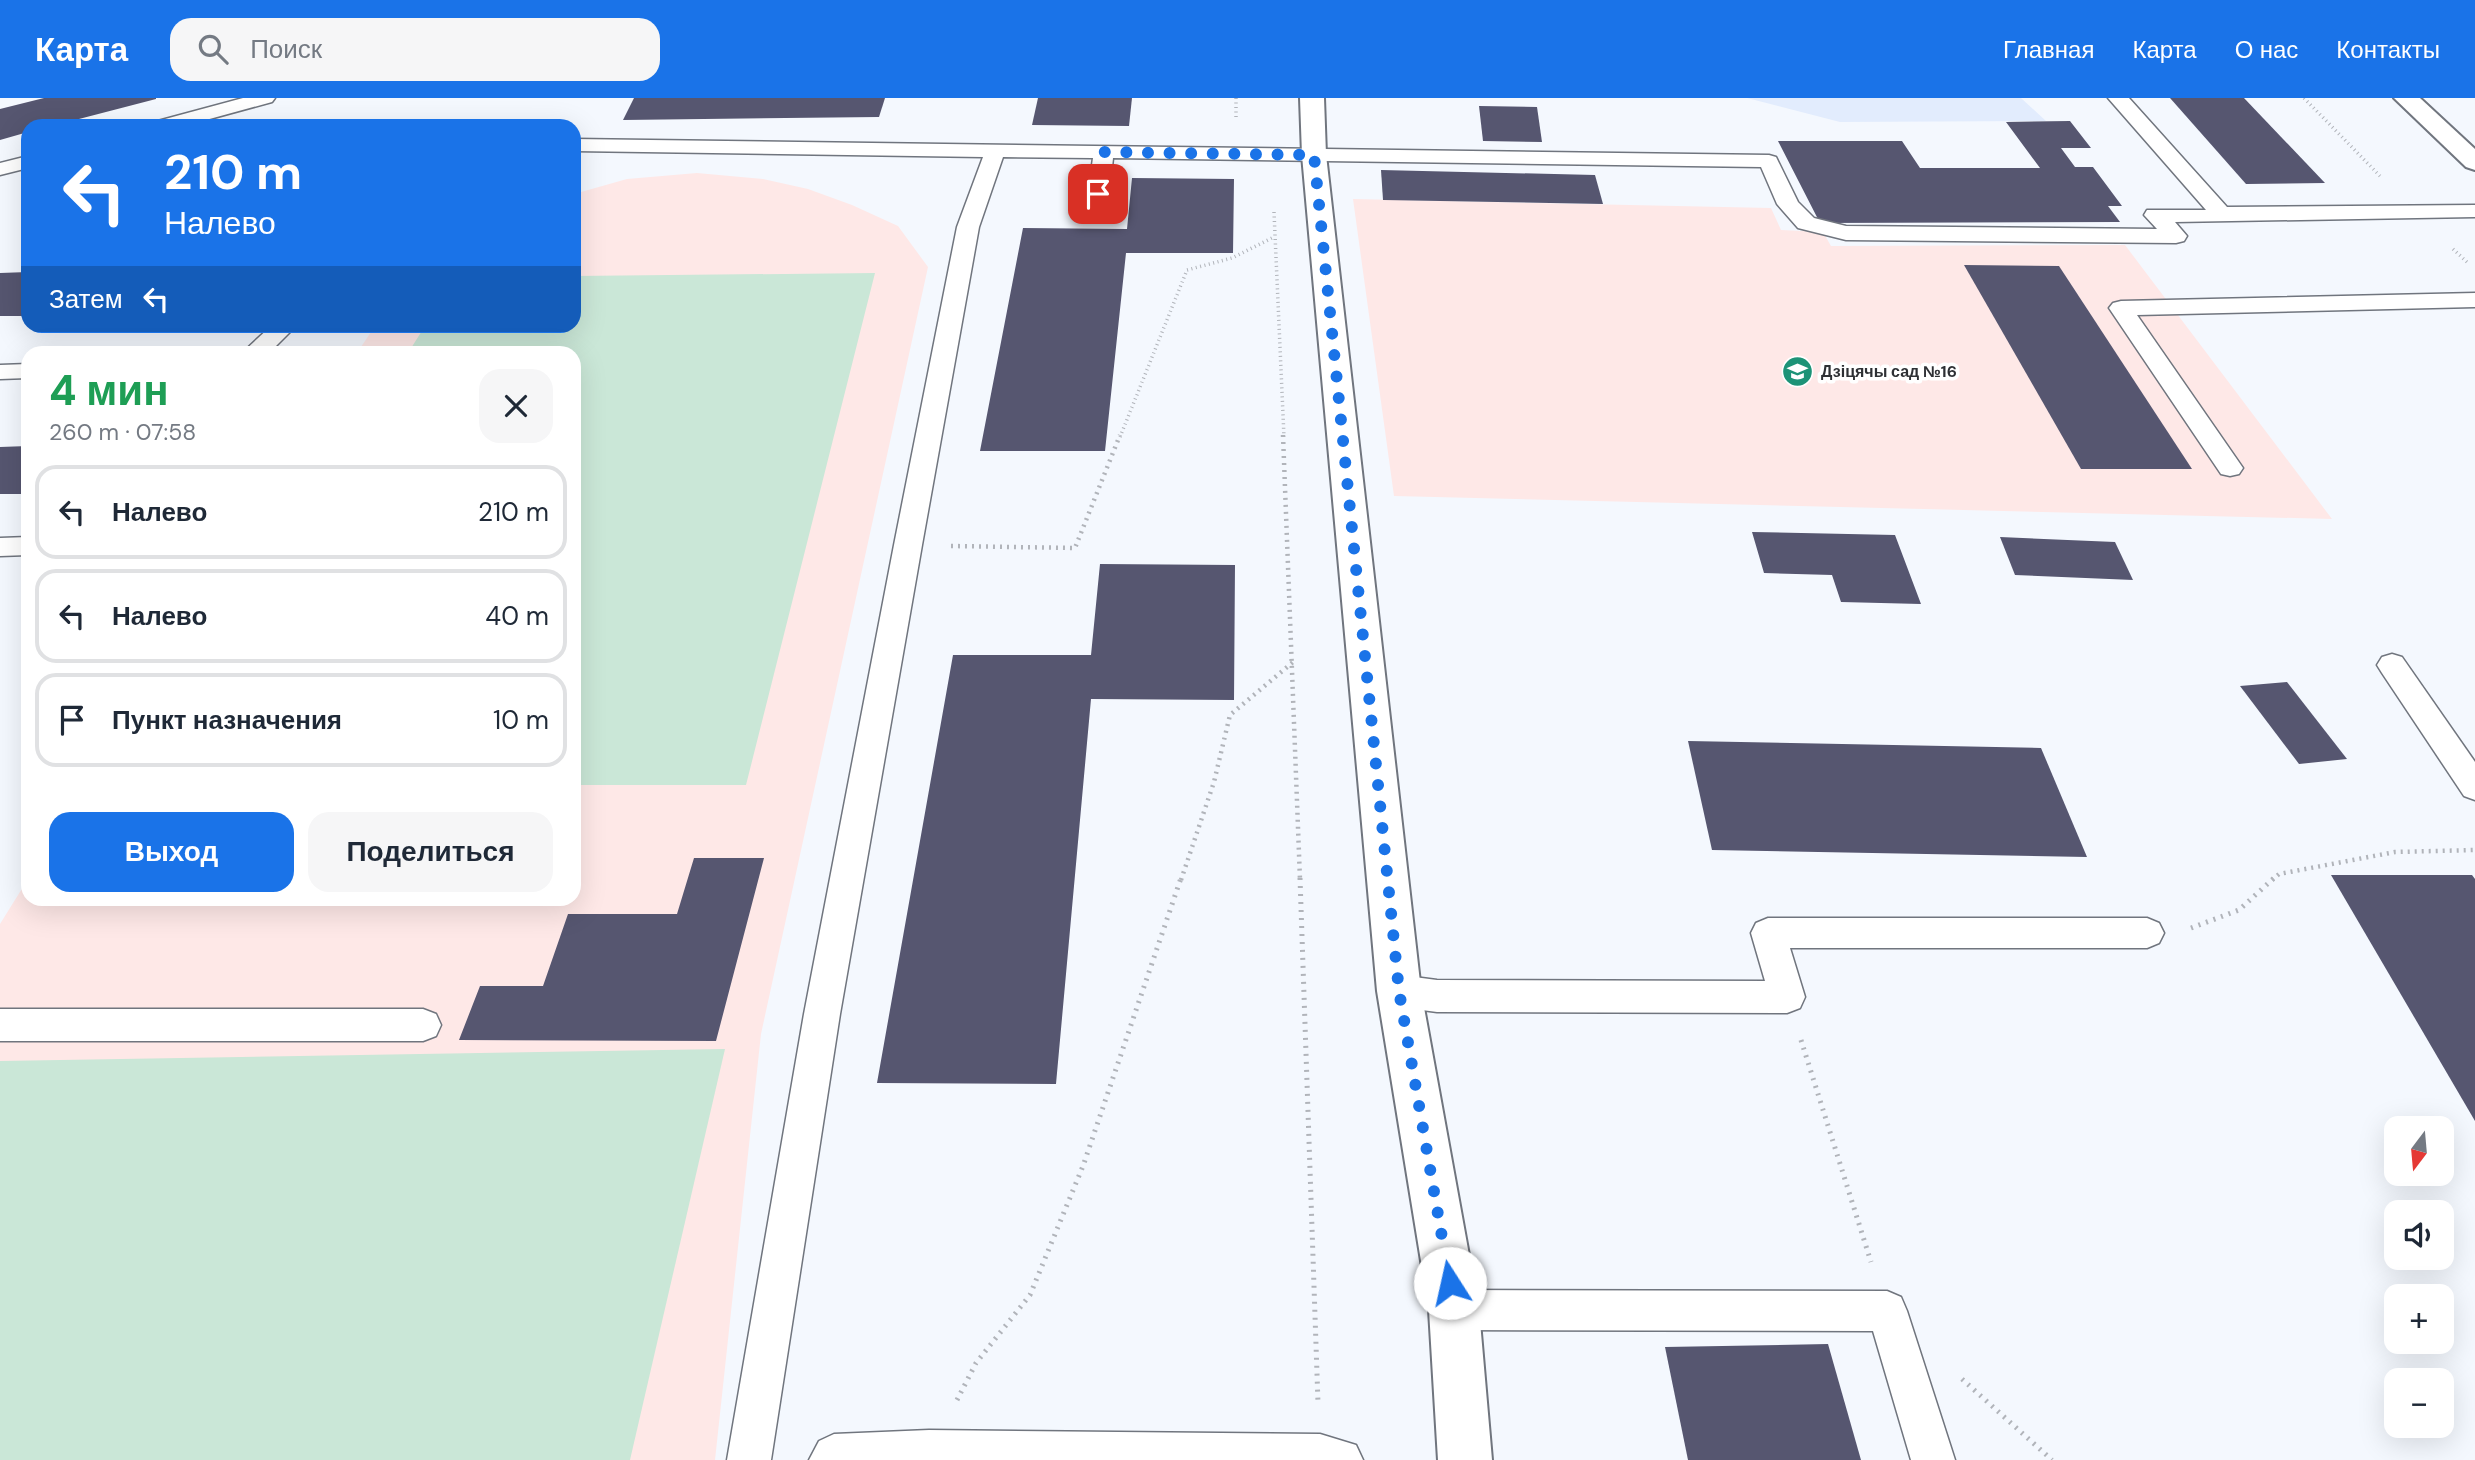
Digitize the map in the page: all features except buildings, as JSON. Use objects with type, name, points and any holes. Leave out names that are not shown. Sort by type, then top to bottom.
[{"type":"street","points":[[1312,98],[1314,155],[1399,991],[1454,1310],[1465,1460]]},
{"type":"street","points":[[2406,98],[2475,162]]},
{"type":"lane","points":[[187,119],[265,98]]},
{"type":"lane","points":[[2118,98],[2221,214]]},
{"type":"lane","points":[[581,145],[1769,161],[1787,204],[1806,223],[1846,233],[2176,236],[2155,215],[2201,217],[2221,214],[2475,211]]},
{"type":"lane","points":[[748,1460],[822,1014],[968,227],[996,149]]},
{"type":"lane","points":[[1096,215],[1104,152]]},
{"type":"lane","points":[[0,169],[21,164]]},
{"type":"lane","points":[[2230,468],[2121,308],[2475,300]]},
{"type":"lane","points":[[262,346],[276,333]]},
{"type":"lane","points":[[0,372],[21,371]]},
{"type":"lane","points":[[0,547],[21,546]]},
{"type":"lane","points":[[2392,665],[2475,787]]},
{"type":"lane","points":[[1399,991],[1437,996],[1787,997],[1768,933],[2147,933]]},
{"type":"lane","points":[[0,1025],[423,1025]]},
{"type":"lane","points":[[1454,1310],[1887,1311],[1933,1460]]},
{"type":"lane","points":[[833,1459],[929,1452],[1331,1458]]},
{"type":"path","points":[[1274,155],[1274,237],[1331,1458]]},
{"type":"path","points":[[908,545],[1075,548],[1186,270],[1232,258],[1274,237]]},
{"type":"path","points":[[929,1452],[976,1363],[1030,1295],[1083,1166],[1214,782],[1230,715],[1293,662]]},
{"type":"path","points":[[2147,933],[2196,928],[2239,910],[2279,874],[2395,852],[2475,850]]},
{"type":"path","points":[[1787,997],[1887,1311]]},
{"type":"path","points":[[1959,1376],[2052,1460]]},
{"type":"shaded area","points":[[1747,98],[2021,98],[2046,121],[1840,122]]},
{"type":"shaded area","points":[[697,173],[763,179],[808,189],[898,226],[928,267],[761,1034],[715,1460],[0,1460],[0,924],[21,890],[21,906],[581,906],[581,346],[362,346],[370,333],[581,333],[581,192],[627,179]]},
{"type":"shaded area","name":"Дзіцячы сад №16","points":[[1353,199],[1771,208],[1781,230],[1823,232],[1831,246],[2125,245],[2332,519],[1394,496]]},
{"type":"green space","points":[[875,273],[746,785],[581,785],[581,346],[412,346],[421,333],[581,333],[581,276]]},
{"type":"green space","points":[[725,1049],[630,1460],[0,1460],[0,1061]]},
{"type":"place","name":"Дзіцячы сад №16","points":[[1798,371]]},
{"type":"route","points":[[1098,194],[1104,152],[1314,155],[1399,991],[1450,1283]]}]
